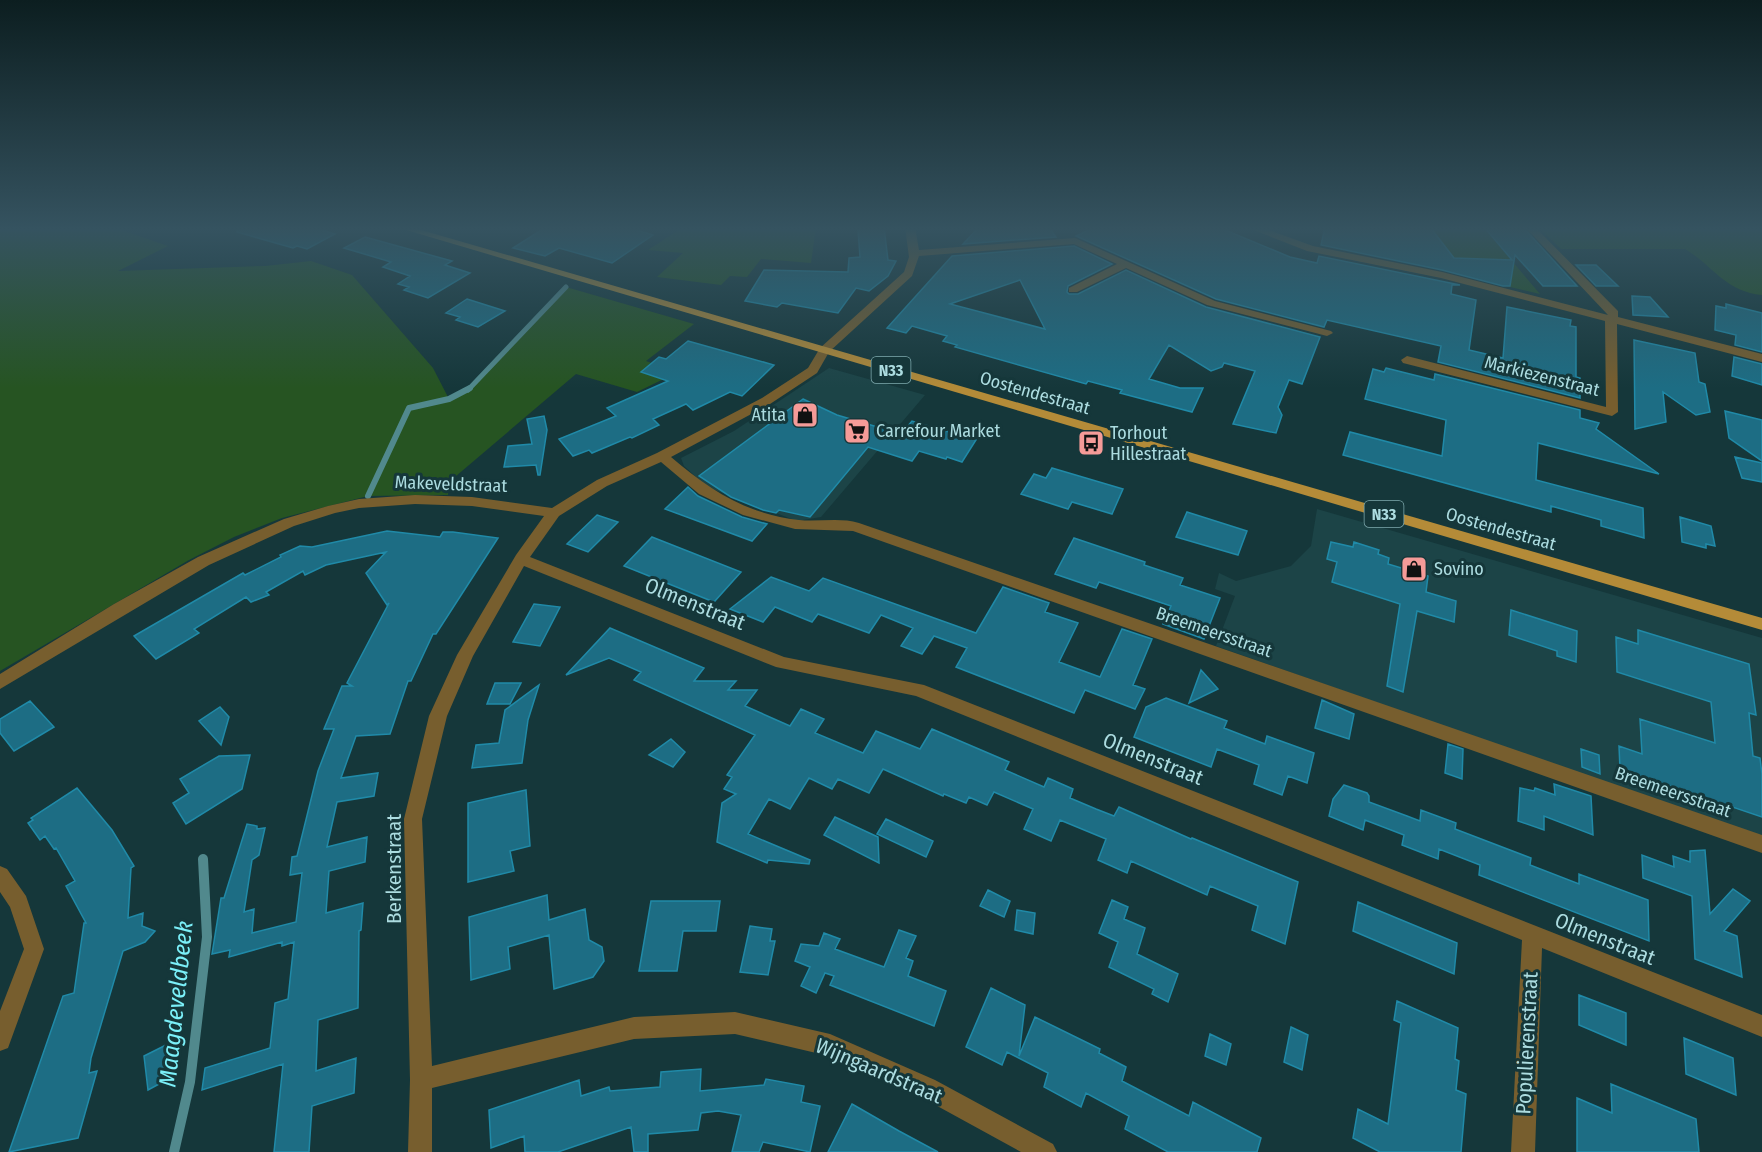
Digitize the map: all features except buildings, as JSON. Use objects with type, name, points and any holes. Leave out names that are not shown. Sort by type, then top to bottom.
[{"type":"main road","name":"Oostendestraat","points":[[586,281],[1762,624]]},
{"type":"street","points":[[554,513],[602,483],[662,456],[775,394],[813,370],[824,350],[901,281]]},
{"type":"street","points":[[1073,290],[1092,281]]},
{"type":"street","points":[[1163,281],[1211,303],[1327,333]]},
{"type":"street","points":[[1464,281],[1762,358]]},
{"type":"street","points":[[1583,281],[1614,313],[1611,319]]},
{"type":"street","name":"Markiezenstraat","points":[[1407,360],[1612,412],[1611,319]]},
{"type":"street","name":"Breemeersstraat","points":[[662,456],[703,490],[721,500],[781,522],[795,525],[854,526],[1762,844]]},
{"type":"street","name":"Makeveldstraat","points":[[0,682],[144,594],[236,544],[335,508],[395,499],[508,504],[554,513]]},
{"type":"street","name":"Berkenstraat","points":[[420,1152],[421,1080],[413,819],[438,716],[465,655],[521,559],[554,513]]},
{"type":"street","name":"Olmenstraat","points":[[521,559],[782,663],[918,690],[1762,1026]]},
{"type":"street","points":[[0,875],[20,903],[34,948],[0,1040]]},
{"type":"street","name":"Populierenstraat","points":[[1522,1152],[1532,934]]},
{"type":"street","name":"Wijngaardstraat","points":[[421,1080],[634,1028],[735,1023],[830,1045],[927,1088],[1045,1152]]},
{"type":"shaded area","points":[[829,368],[925,395],[821,517],[797,521],[707,487],[684,466],[681,458],[734,431]]},
{"type":"shaded area","points":[[1317,509],[1762,638],[1762,839],[1216,646],[1235,596],[1215,589],[1219,573],[1236,581],[1291,566],[1311,546]]},
{"type":"green space","points":[[0,281],[357,281],[433,368],[449,399],[468,390],[566,287],[694,324],[646,361],[678,372],[637,392],[576,374],[449,482],[448,495],[368,496],[282,518],[234,537],[189,560],[0,671]]},
{"type":"green space","points":[[687,281],[725,281],[721,285]]},
{"type":"green space","points":[[1485,281],[1529,281],[1540,294]]},
{"type":"green space","points":[[1726,281],[1762,281],[1762,295],[1738,289]]},
{"type":"waterway","name":"Maagdeveldbeek","points":[[470,388],[566,287]]},
{"type":"waterway","name":"Maagdeveldbeek","points":[[368,496],[409,408],[449,399],[470,388]]},
{"type":"waterway","name":"Maagdeveldbeek","points":[[174,1152],[190,1082],[207,937],[203,859]]},
{"type":"place","name":"Atita","points":[[805,415]]},
{"type":"place","name":"Carrefour Market","points":[[857,431]]},
{"type":"place","name":"Torhout Hillestraat","points":[[1091,443]]},
{"type":"place","name":"Sovino","points":[[1414,569]]}]
